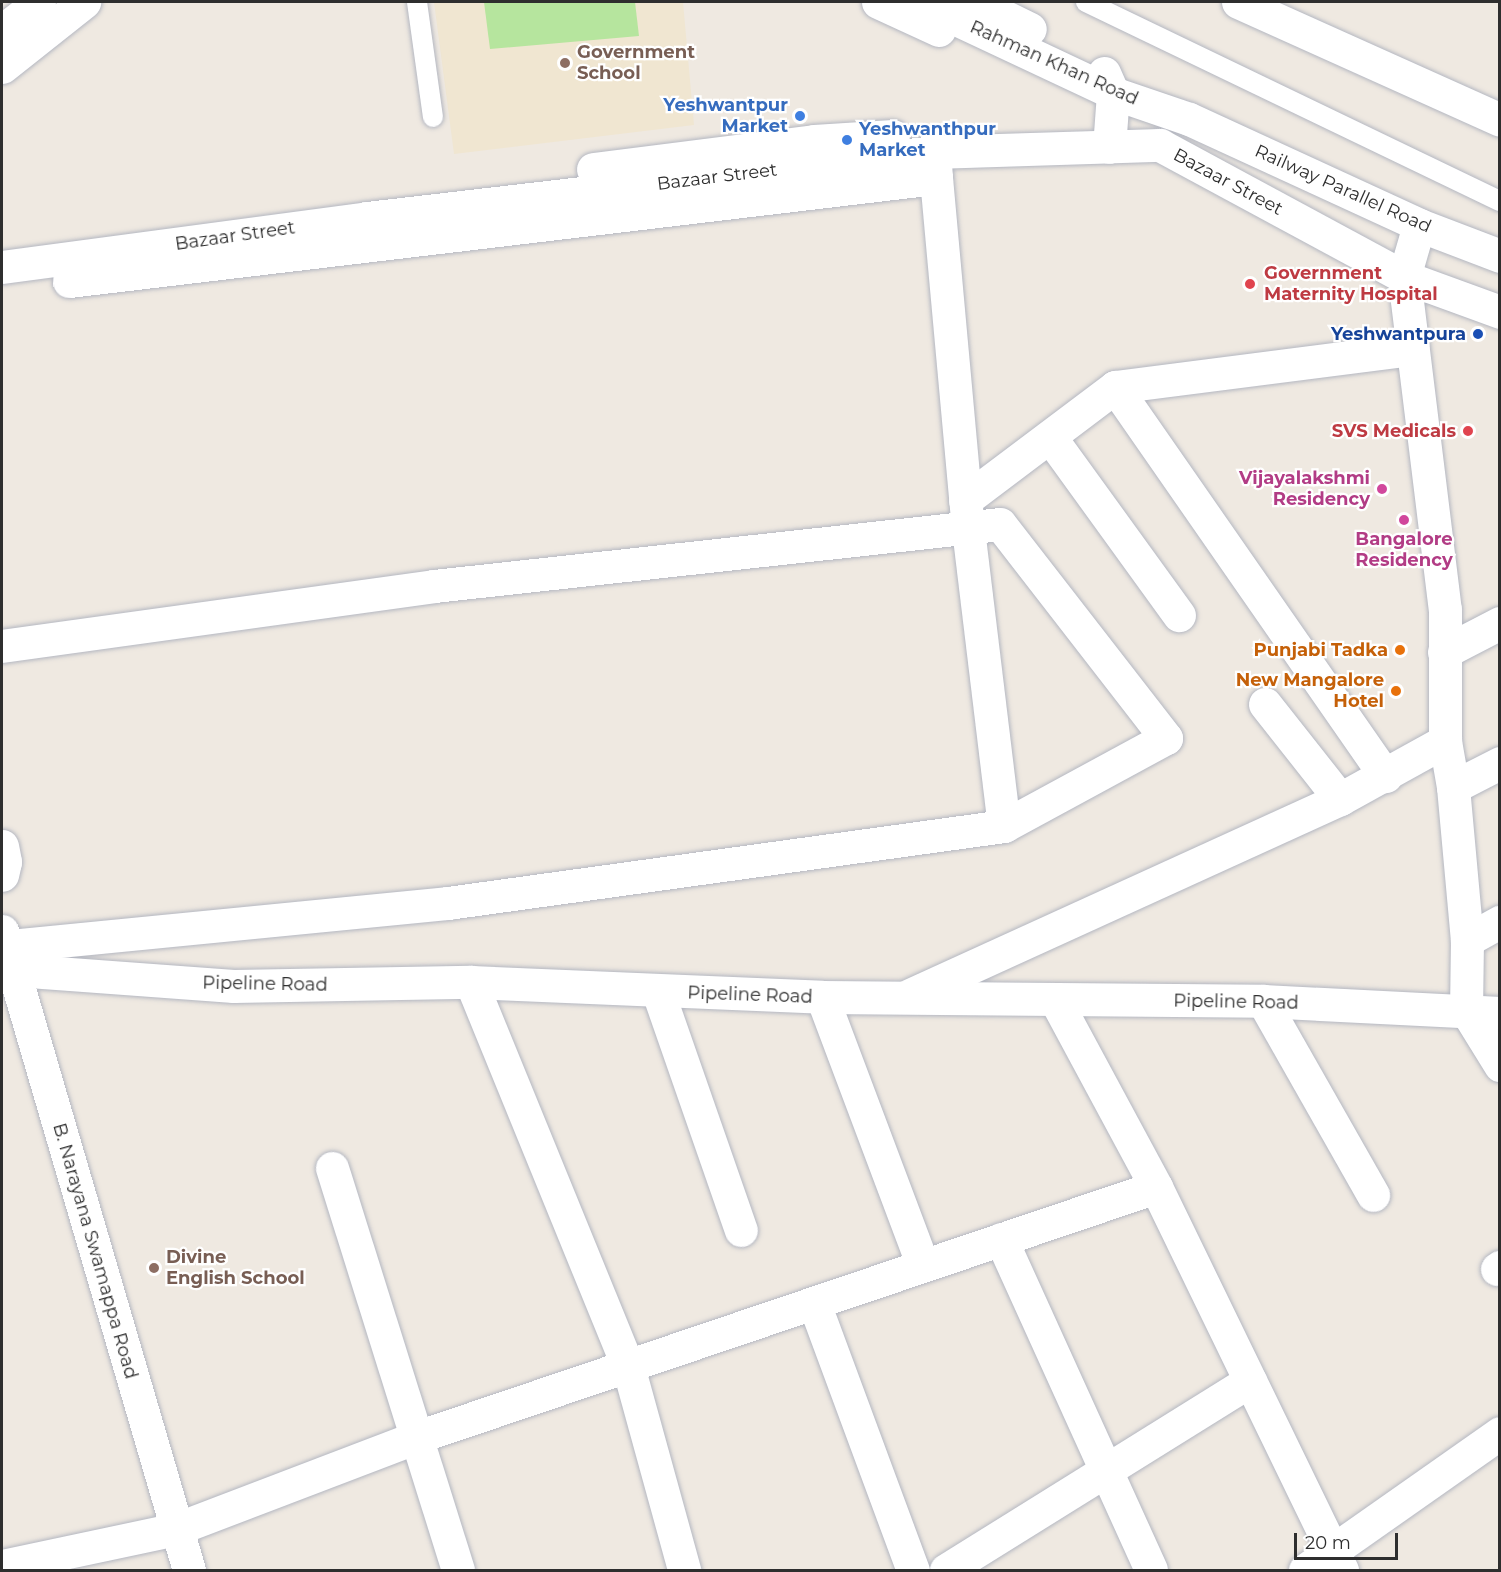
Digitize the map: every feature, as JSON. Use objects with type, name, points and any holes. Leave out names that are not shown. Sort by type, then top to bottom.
[{"type":"street","points":[[2,31],[39,2]]},
{"type":"street","points":[[2,67],[84,2]]},
{"type":"street","name":"Rahman Khan Road","points":[[878,2],[1105,117],[1189,119]]},
{"type":"street","name":"Rahman Khan Road","points":[[920,2],[1105,117]]},
{"type":"street","points":[[2,248],[814,141],[1105,117],[1091,59],[975,2]]},
{"type":"street","points":[[1238,2],[1500,120]]},
{"type":"street","name":"Bazaar Street","points":[[2,267],[367,218],[935,165],[1105,117],[1404,277],[1500,312]]},
{"type":"street","name":"Railway Parallel Road","points":[[1189,119],[1419,225],[1500,256]]},
{"type":"street","points":[[2,289],[935,165],[967,514],[1004,826]]},
{"type":"street","points":[[1419,225],[1404,277],[1445,609],[1445,741],[1454,787],[1467,940],[1466,1010],[1500,1065]]},
{"type":"street","points":[[967,514],[1050,437],[1115,387],[1413,350]]},
{"type":"street","points":[[1115,387],[1384,776]]},
{"type":"street","points":[[1050,437],[1179,615]]},
{"type":"street","points":[[2,646],[967,514],[1000,524],[1166,738],[1004,826],[448,903],[5,954]]},
{"type":"street","points":[[1444,652],[1500,623]]},
{"type":"street","points":[[1265,704],[1340,799]]},
{"type":"street","points":[[910,995],[1340,799],[1445,741]]},
{"type":"street","points":[[1454,787],[1500,763]]},
{"type":"street","points":[[2,846],[6,862],[2,875]]},
{"type":"street","points":[[1467,940],[1500,922]]},
{"type":"street","name":"Pipeline Road","points":[[5,954],[243,986],[471,982],[658,992],[822,997],[910,995],[1056,1001],[1263,1001],[1500,1013]]},
{"type":"street","name":"B. Narayana Swamappa Road","points":[[5,954],[189,1570]]},
{"type":"street","points":[[471,982],[628,1366],[684,1570]]},
{"type":"street","points":[[658,992],[741,1230]]},
{"type":"street","points":[[822,997],[923,1266]]},
{"type":"street","points":[[1056,1001],[1156,1186],[1337,1560]]},
{"type":"street","points":[[1263,1001],[1373,1195]]},
{"type":"street","points":[[332,1168],[458,1570]]},
{"type":"street","points":[[2,1566],[176,1529],[417,1437],[1156,1186]]},
{"type":"street","points":[[1002,1239],[1151,1570]]},
{"type":"street","points":[[814,1303],[913,1570]]},
{"type":"street","points":[[946,1570],[1250,1381]]},
{"type":"street","points":[[1305,1570],[1337,1560],[1500,1433]]},
{"type":"lane","points":[[417,2],[433,117]]},
{"type":"lane","points":[[1086,2],[1500,201]]},
{"type":"shaded area","name":"Government School","points":[[434,2],[683,2],[694,125],[454,154]]},
{"type":"green space","points":[[484,2],[635,2],[639,36],[490,49]]},
{"type":"place","name":"Government School","points":[[565,63]]},
{"type":"place","name":"Yeshwantpur Market","points":[[800,116]]},
{"type":"place","name":"Yeshwanthpur Market","points":[[847,140]]},
{"type":"place","name":"Government Maternity Hospital","points":[[1250,284]]},
{"type":"place","name":"Yeshwantpura","points":[[1478,334]]},
{"type":"place","name":"SVS Medicals","points":[[1468,431]]},
{"type":"place","name":"Vijayalakshmi Residency","points":[[1382,489]]},
{"type":"place","name":"Bangalore Residency","points":[[1404,520]]},
{"type":"place","name":"Punjabi Tadka","points":[[1400,650]]},
{"type":"place","name":"New Mangalore Hotel","points":[[1396,691]]},
{"type":"place","name":"Divine English School","points":[[154,1268]]}]
